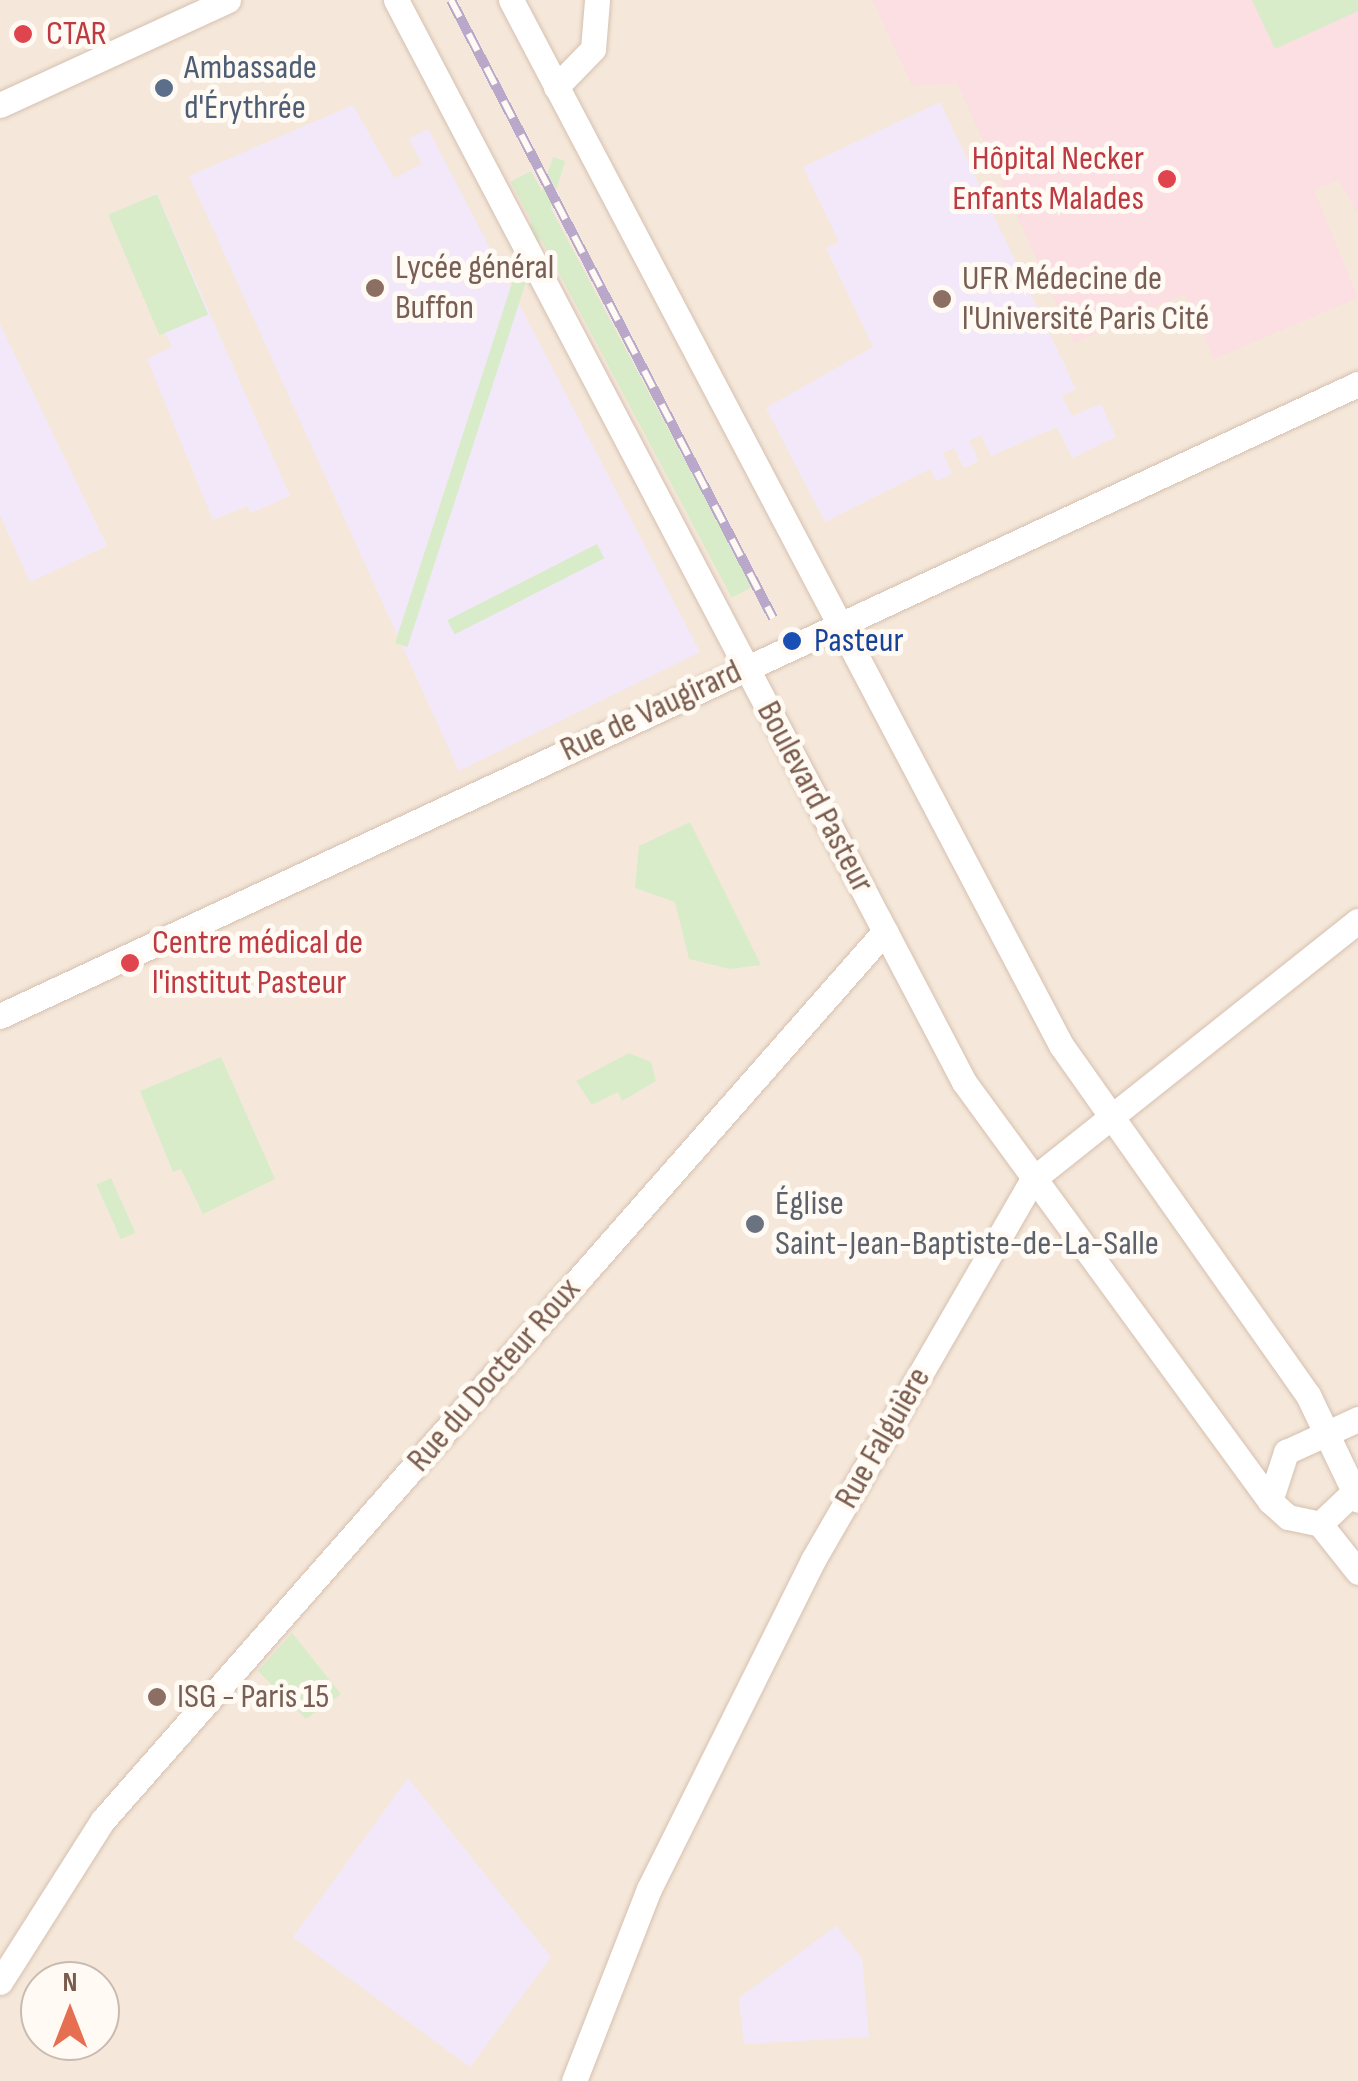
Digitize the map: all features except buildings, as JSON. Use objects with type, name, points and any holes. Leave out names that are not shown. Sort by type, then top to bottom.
[{"type":"main road","points":[[0,105],[228,0]]},
{"type":"main road","name":"Boulevard Pasteur","points":[[396,0],[964,1082],[1270,1501],[1288,1518],[1320,1524],[1358,1572]]},
{"type":"main road","points":[[512,0],[1052,1029],[1308,1395],[1324,1435],[1356,1493],[1320,1524]]},
{"type":"main road","points":[[556,88],[593,48],[597,0]]},
{"type":"main road","name":"Rue de Vaugirard","points":[[0,1016],[839,622],[1358,384]]},
{"type":"main road","name":"Rue Falguière","points":[[574,2081],[650,1889],[812,1560],[1032,1180],[1358,921]]},
{"type":"main road","name":"Rue du Docteur Roux","points":[[0,1982],[103,1820],[885,931]]},
{"type":"main road","points":[[1270,1501],[1279,1462],[1358,1419]]},
{"type":"shaded area","points":[[0,0],[1358,0],[1358,2081],[0,2081]]},
{"type":"shaded area","name":"Hôpital Necker Enfants Malades","points":[[872,0],[1358,0],[1358,215],[1339,180],[1314,190],[1358,298],[1214,359],[1185,294],[1074,343],[957,83],[912,86]]},
{"type":"shaded area","name":"UFR Médecine de l'Université Paris Cité","points":[[940,102],[1076,389],[1062,396],[1072,416],[1101,404],[1116,437],[1072,458],[1057,427],[991,456],[981,435],[969,441],[979,461],[964,468],[954,448],[943,453],[952,474],[936,481],[930,469],[825,522],[766,408],[873,347],[826,248],[839,242],[803,167]]},
{"type":"shaded area","points":[[353,105],[394,178],[422,164],[409,139],[428,129],[700,652],[459,771],[189,176]]},
{"type":"shaded area","points":[[157,193],[290,496],[251,513],[247,506],[213,520],[147,359],[172,347],[109,216]]},
{"type":"shaded area","points":[[0,324],[107,546],[30,582],[0,515]]},
{"type":"shaded area","points":[[408,1778],[551,1957],[470,2067],[293,1937]]},
{"type":"shaded area","points":[[836,1926],[862,1958],[869,2037],[744,2044],[739,1998]]},
{"type":"green space","points":[[1252,0],[1358,0],[1358,11],[1275,49]]},
{"type":"green space","points":[[553,157],[565,161],[407,647],[395,643]]},
{"type":"green space","points":[[531,171],[752,587],[732,598],[511,182]]},
{"type":"green space","points":[[157,194],[208,315],[159,335],[108,215]]},
{"type":"green space","points":[[597,544],[604,558],[455,635],[447,620]]},
{"type":"green space","points":[[690,822],[761,965],[730,969],[689,959],[675,902],[635,888],[639,846]]},
{"type":"green space","points":[[629,1053],[651,1062],[656,1081],[622,1101],[618,1092],[592,1105],[576,1081]]},
{"type":"green space","points":[[221,1057],[275,1179],[203,1214],[181,1169],[173,1172],[140,1091]]},
{"type":"green space","points":[[111,1178],[135,1233],[121,1239],[96,1185]]},
{"type":"green space","points":[[292,1633],[341,1694],[306,1719],[258,1671]]},
{"type":"railway","points":[[451,0],[773,618]]},
{"type":"place","name":"CTAR","points":[[23,34]]},
{"type":"place","name":"Ambassade d'Érythrée","points":[[164,88]]},
{"type":"place","name":"Hôpital Necker Enfants Malades","points":[[1167,179]]},
{"type":"place","name":"Lycée général Buffon","points":[[375,288]]},
{"type":"place","name":"UFR Médecine de l'Université Paris Cité","points":[[942,299]]},
{"type":"place","name":"Pasteur","points":[[792,641]]},
{"type":"place","name":"Centre médical de l'institut Pasteur","points":[[130,963]]},
{"type":"place","name":"Église Saint-Jean-Baptiste-de-La-Salle","points":[[755,1224]]},
{"type":"place","name":"ISG - Paris 15","points":[[157,1697]]}]
